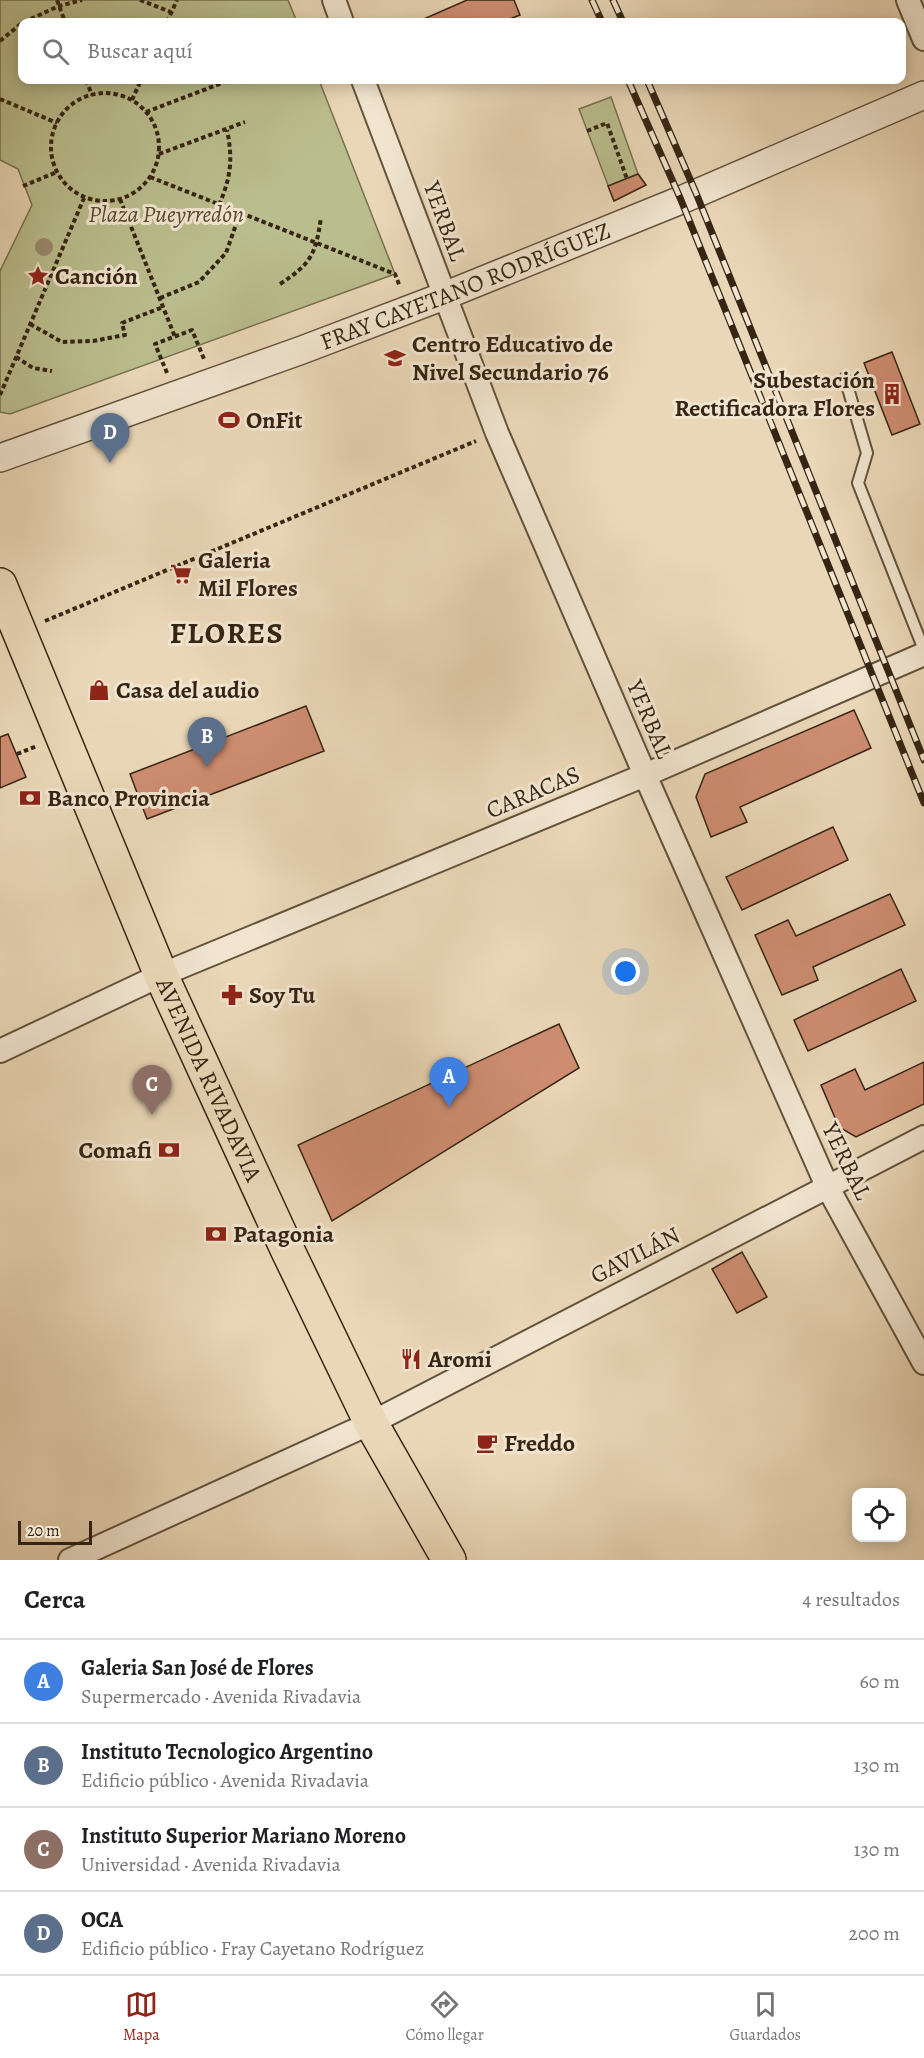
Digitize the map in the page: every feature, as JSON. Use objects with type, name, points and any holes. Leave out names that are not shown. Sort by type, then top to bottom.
[{"type":"main road","name":"AVENIDA RIVADAVIA","points":[[0,585],[162,975],[299,1275],[371,1423],[449,1560]]},
{"type":"street","points":[[334,0],[341,18]]},
{"type":"street","points":[[908,0],[924,39]]},
{"type":"street","name":"YERBAL","points":[[364,84],[497,433],[645,775],[827,1186],[924,1363]]},
{"type":"street","name":"FRAY CAYETANO RODRÍGUEZ","points":[[0,458],[444,297],[681,200],[924,95]]},
{"type":"street","name":"CARACAS","points":[[0,1051],[162,975],[645,775],[924,652]]},
{"type":"street","name":"GAVILÁN","points":[[70,1560],[371,1423],[924,1137]]},
{"type":"lane","points":[[844,378],[867,453],[858,483],[924,652]]},
{"type":"path","points":[[57,0],[64,18]]},
{"type":"path","points":[[34,18],[59,6],[82,0]]},
{"type":"path","points":[[140,0],[171,12]]},
{"type":"path","points":[[169,18],[177,0]]},
{"type":"path","points":[[0,41],[18,27]]},
{"type":"path","points":[[88,84],[92,95]]},
{"type":"path","points":[[132,100],[139,84]]},
{"type":"path","points":[[146,112],[219,84]]},
{"type":"path","points":[[105,93],[132,100],[146,112],[154,125],[158,140],[158,154],[150,177],[137,191],[120,199],[102,202],[84,198],[72,191],[57,172],[51,153],[52,137],[57,123],[66,110],[77,101],[92,95],[105,93]]},
{"type":"path","points":[[0,99],[57,123]]},
{"type":"path","points":[[158,154],[245,122]]},
{"type":"path","points":[[587,131],[607,123],[627,178]]},
{"type":"path","points":[[219,205],[229,181],[231,151],[226,129]]},
{"type":"path","points":[[23,186],[57,172]]},
{"type":"path","points":[[150,177],[395,274],[408,310]]},
{"type":"path","points":[[0,395],[84,198]]},
{"type":"path","points":[[120,199],[175,337]]},
{"type":"path","points":[[160,298],[199,282],[226,253],[240,213]]},
{"type":"path","points":[[280,284],[302,270],[318,244],[321,217]]},
{"type":"path","points":[[30,324],[62,342],[93,341],[125,335],[122,323],[163,307]]},
{"type":"path","points":[[176,396],[155,344],[192,330],[211,383]]},
{"type":"path","points":[[16,357],[33,368],[52,371]]},
{"type":"path","points":[[20,632],[497,433]]},
{"type":"green space","name":"Plaza Pueyrredón","points":[[0,0],[288,0],[295,18],[18,18],[18,84],[321,84],[395,274],[10,414],[0,412],[0,271],[32,205],[18,169],[0,160]]},
{"type":"green space","points":[[611,97],[638,174],[646,185],[614,201],[579,109]]},
{"type":"building","points":[[467,0],[514,0],[520,15],[512,18],[426,18]]},
{"type":"building","points":[[638,174],[646,185],[614,201],[608,186]]},
{"type":"building","name":"Subestación Rectificadora Flores","points":[[892,352],[920,424],[892,435],[864,363]]},
{"type":"building","points":[[306,706],[324,751],[147,819],[130,774]]},
{"type":"building","points":[[854,710],[871,748],[740,807],[747,822],[711,837],[696,797],[705,774]]},
{"type":"building","points":[[8,734],[26,777],[0,788],[0,737]]},
{"type":"building","points":[[833,827],[848,860],[742,910],[726,877]]},
{"type":"building","points":[[890,894],[905,925],[813,967],[818,980],[782,995],[755,935],[788,920],[796,936]]},
{"type":"building","points":[[901,969],[916,1001],[808,1051],[794,1020]]},
{"type":"building","points":[[559,1024],[579,1068],[332,1221],[298,1145]]},
{"type":"building","points":[[924,1062],[924,1104],[856,1137],[839,1127],[821,1085],[855,1069],[865,1090]]},
{"type":"building","points":[[742,1252],[767,1297],[737,1313],[712,1269]]},
{"type":"railway","points":[[592,0],[600,18]]},
{"type":"railway","points":[[613,0],[621,18]]},
{"type":"railway","points":[[630,84],[681,200],[924,803]]},
{"type":"railway","points":[[649,84],[696,193],[924,760]]},
{"type":"place","name":"Canción","points":[[38,276]]},
{"type":"place","name":"Centro Educativo de Nivel Secundario 76","points":[[395,358]]},
{"type":"place","name":"Subestación Rectificadora Flores","points":[[892,394]]},
{"type":"place","name":"OnFit","points":[[229,420]]},
{"type":"place","name":"OCA","points":[[110,463]]},
{"type":"place","name":"Galeria Mil Flores","points":[[181,574]]},
{"type":"place","name":"Casa del audio","points":[[99,690]]},
{"type":"place","name":"Instituto Tecnologico Argentino","points":[[207,767]]},
{"type":"place","name":"Banco Provincia","points":[[30,798]]},
{"type":"place","name":"Soy Tu","points":[[232,995]]},
{"type":"place","name":"Galeria San José de Flores","points":[[449,1107]]},
{"type":"place","name":"Instituto Superior Mariano Moreno","points":[[152,1115]]},
{"type":"place","name":"Comafi","points":[[169,1150]]},
{"type":"place","name":"Patagonia","points":[[216,1234]]},
{"type":"place","name":"Aromi","points":[[411,1359]]},
{"type":"place","name":"Freddo","points":[[487,1443]]},
{"type":"district","name":"FLORES","points":[[227,633]]}]
